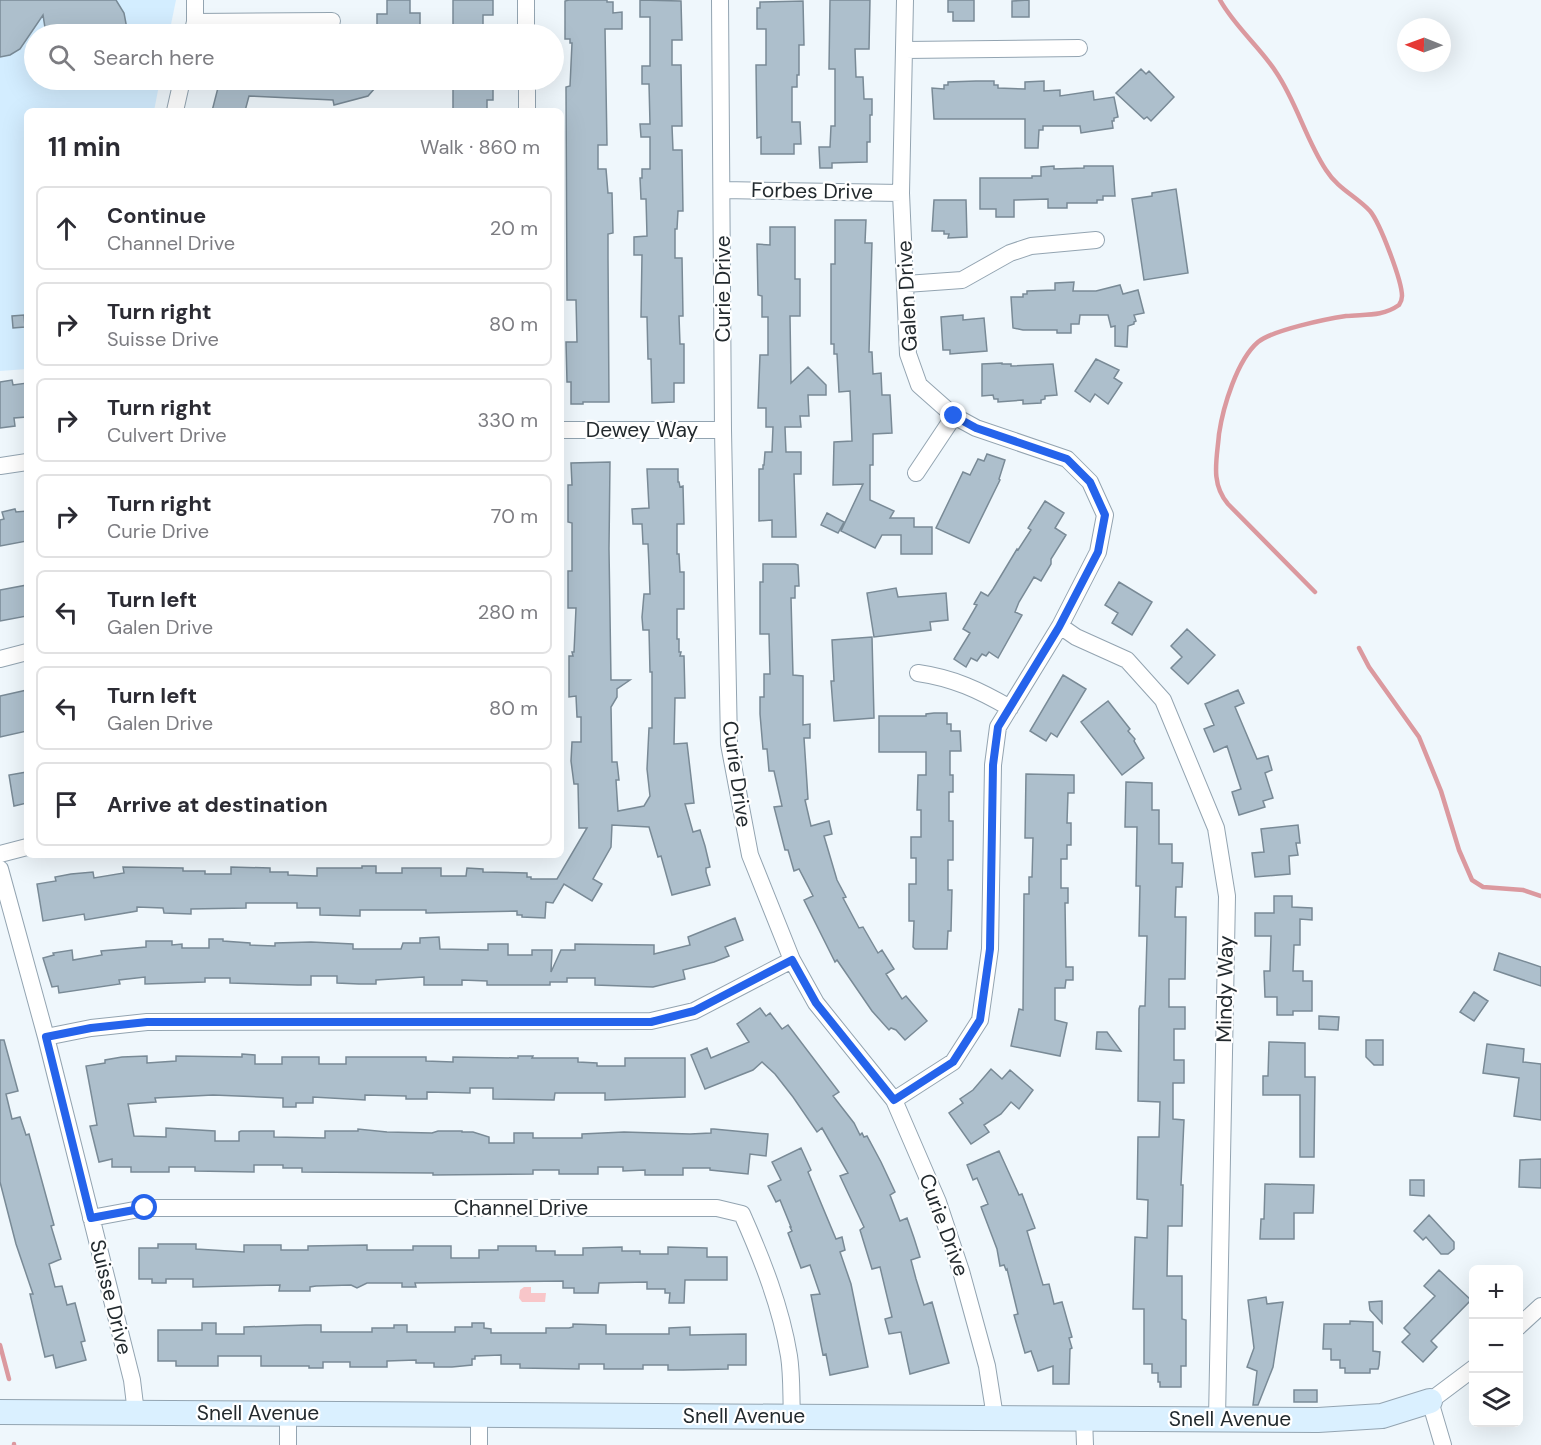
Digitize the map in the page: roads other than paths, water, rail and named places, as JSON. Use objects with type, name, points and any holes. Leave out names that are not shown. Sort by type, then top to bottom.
[{"type":"street","points":[[194,24],[195,0]]},
{"type":"street","points":[[526,0],[526,24]]},
{"type":"street","name":"Curie Drive","points":[[720,0],[723,430],[729,744],[750,855],[792,960],[816,1003],[894,1100],[938,1202],[961,1271],[987,1366],[995,1417]]},
{"type":"street","name":"Galen Drive","points":[[894,1100],[953,1062],[980,1020],[990,949],[993,765],[998,727],[1059,627],[1098,552],[1105,515],[1090,482],[1067,459],[976,428],[954,416],[919,385],[908,354],[901,192],[904,0]]},
{"type":"street","points":[[273,24],[332,21]]},
{"type":"street","points":[[905,50],[1080,48]]},
{"type":"street","points":[[176,108],[180,90]]},
{"type":"street","points":[[527,90],[527,108]]},
{"type":"street","name":"Forbes Drive","points":[[723,190],[901,192]]},
{"type":"street","points":[[906,284],[962,280],[1030,246],[1096,240]]},
{"type":"street","points":[[916,473],[954,416]]},
{"type":"street","name":"Dewey Way","points":[[564,430],[723,430]]},
{"type":"street","points":[[0,466],[24,462]]},
{"type":"street","name":"Mindy Way","points":[[1059,627],[1126,660],[1163,700],[1216,828],[1227,896],[1217,1419]]},
{"type":"street","points":[[0,659],[24,653]]},
{"type":"street","points":[[918,673],[941,676],[979,690],[1010,708]]},
{"type":"street","points":[[0,854],[24,848]]},
{"type":"street","name":"Suisse Drive","points":[[0,869],[46,1037],[132,1380],[136,1413]]},
{"type":"street","points":[[46,1037],[91,1028],[147,1022],[651,1022],[694,1011],[792,960]]},
{"type":"street","name":"Channel Drive","points":[[91,1218],[145,1208],[717,1208],[742,1214],[781,1317],[789,1358],[792,1416]]},
{"type":"street","points":[[1523,1322],[1541,1306]]},
{"type":"street","name":"Snell Avenue","points":[[0,1412],[1317,1420],[1382,1416],[1430,1401],[1469,1371]]},
{"type":"street","points":[[1430,1401],[1443,1445]]},
{"type":"street","points":[[288,1414],[288,1445]]},
{"type":"street","points":[[479,1415],[479,1445]]},
{"type":"street","points":[[1084,1418],[1085,1445]]},
{"type":"waterway","points":[[1220,0],[1276,72],[1326,170],[1374,217],[1390,252],[1401,289],[1400,304],[1386,312],[1313,322],[1275,333],[1258,342],[1250,350],[1237,372],[1224,411],[1216,462],[1217,479],[1222,496],[1315,592]]},
{"type":"waterway","points":[[1359,648],[1369,667],[1419,737],[1441,791],[1459,850],[1472,880],[1483,887],[1523,890],[1541,896]]},
{"type":"waterway","points":[[0,1345],[9,1379]]}]
